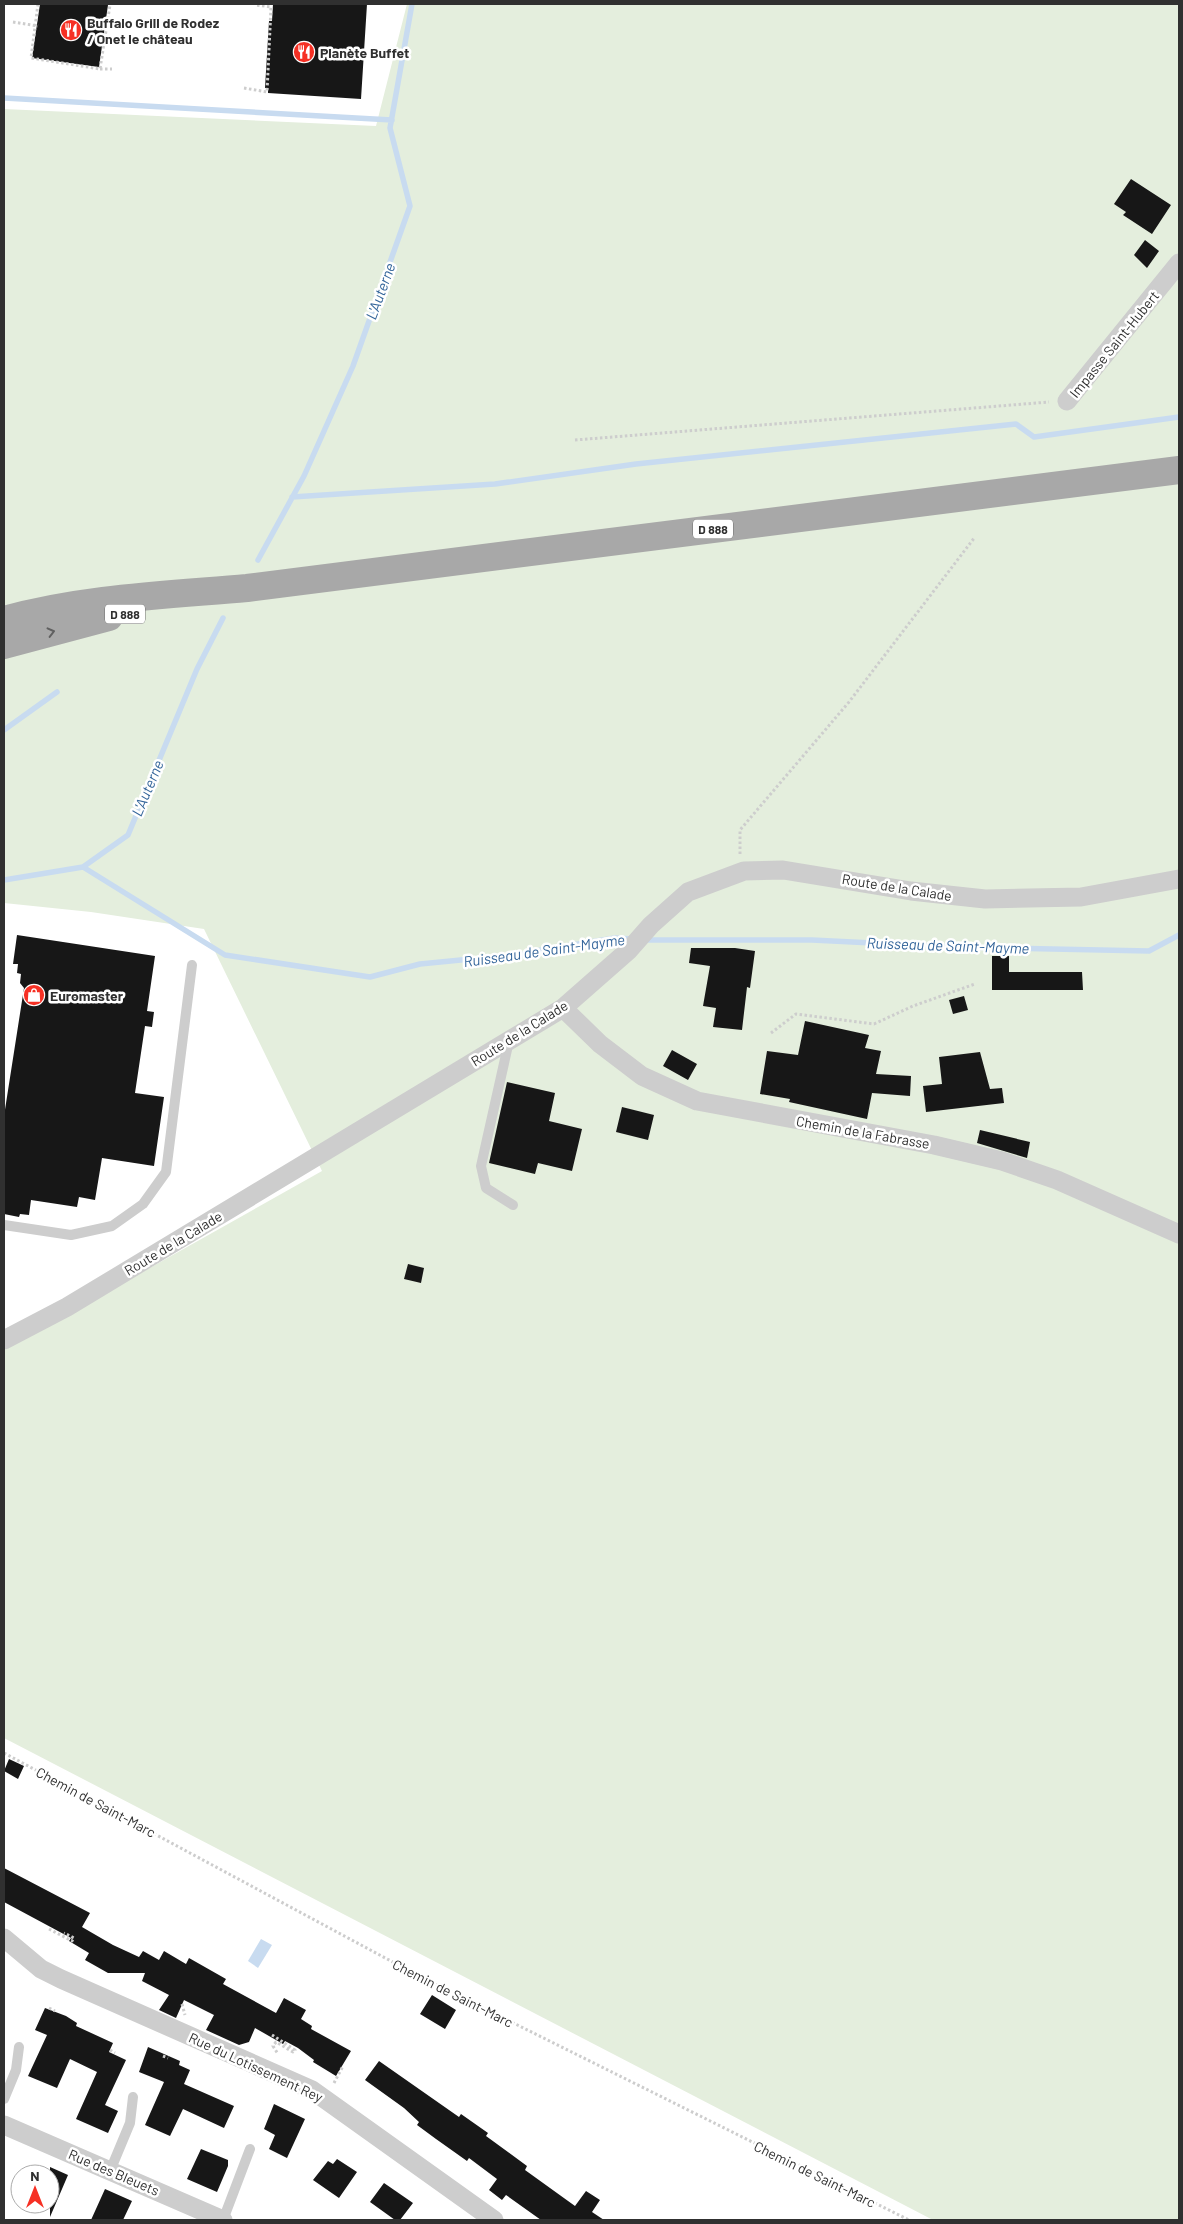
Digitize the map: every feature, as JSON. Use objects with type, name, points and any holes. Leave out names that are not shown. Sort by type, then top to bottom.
[{"type":"main road","name":"D 888","points":[[4,620],[23,615],[131,597],[247,588],[1179,470]]},
{"type":"main road","name":"D 888","points":[[4,645],[138,610],[247,588]]},
{"type":"street","name":"Impasse Saint-Hubert","points":[[1067,401],[1179,263]]},
{"type":"street","name":"Route de la Calade","points":[[4,1340],[67,1307],[563,1008],[629,950],[651,925],[688,892],[744,872],[783,870],[911,891],[985,898],[1081,897],[1179,879]]},
{"type":"street","name":"Chemin de la Fabrasse","points":[[563,1008],[600,1044],[642,1076],[697,1101],[934,1145],[1002,1161],[1057,1180],[1179,1234]]},
{"type":"street","name":"Rue du Lotissement Rey","points":[[4,1938],[41,1969],[61,1979],[312,2090],[494,2220]]},
{"type":"street","name":"Rue des Bleuets","points":[[4,2125],[223,2220]]},
{"type":"lane","points":[[4,1225],[71,1235],[112,1226],[143,1204],[166,1172],[192,965]]},
{"type":"lane","points":[[509,1040],[481,1166],[486,1188],[513,1205]]},
{"type":"lane","points":[[4,2099],[16,2070],[18,2047]]},
{"type":"lane","points":[[110,2170],[130,2123],[133,2097]]},
{"type":"lane","points":[[223,2220],[250,2149]]},
{"type":"path","points":[[38,4],[37,25],[31,58],[100,69],[112,69]]},
{"type":"path","points":[[100,69],[110,5]]},
{"type":"path","points":[[244,88],[267,92],[271,7],[256,5]]},
{"type":"path","points":[[13,22],[37,25]]},
{"type":"path","points":[[575,440],[1067,401]]},
{"type":"path","points":[[744,872],[739,848],[740,830],[849,702],[975,537]]},
{"type":"path","points":[[771,1033],[796,1014],[874,1024],[913,1006],[975,984]]},
{"type":"path","name":"Chemin de Saint-Marc","points":[[4,1753],[415,1974],[909,2220]]},
{"type":"path","points":[[48,1928],[63,1934]]},
{"type":"path","points":[[182,2004],[185,2010]]},
{"type":"path","points":[[49,2008],[55,2011]]},
{"type":"path","points":[[272,2035],[284,2040],[295,2050],[294,2052],[276,2042],[273,2046],[278,2054]]},
{"type":"path","points":[[110,2050],[115,2053]]},
{"type":"path","points":[[162,2056],[168,2058]]},
{"type":"path","points":[[336,2079],[343,2066]]},
{"type":"green space","points":[[407,4],[1179,4],[1179,2220],[933,2220],[4,1738],[4,1350],[322,1171],[204,929],[91,912],[4,903],[4,109],[376,126]]},
{"type":"water","points":[[261,1939],[272,1945],[258,1968],[248,1961]]},
{"type":"building","points":[[40,4],[108,5],[99,67],[32,58]]},
{"type":"building","points":[[273,4],[367,4],[361,99],[268,93],[268,88],[265,88],[269,21],[272,21]]},
{"type":"building","points":[[1131,179],[1171,205],[1152,234],[1123,215],[1126,212],[1114,204]]},
{"type":"building","points":[[1145,240],[1159,251],[1147,268],[1134,255]]},
{"type":"building","points":[[17,935],[155,956],[147,1011],[154,1012],[152,1027],[145,1026],[135,1093],[164,1097],[154,1166],[102,1158],[95,1200],[79,1197],[77,1207],[31,1200],[29,1215],[20,1214],[19,1217],[4,1214],[4,1116],[24,988],[20,983],[21,974],[17,973],[18,964],[13,964]]},
{"type":"building","points":[[691,948],[735,948],[755,951],[750,988],[747,987],[742,1030],[713,1027],[716,1008],[703,1006],[710,966],[689,963]]},
{"type":"building","points":[[992,956],[1009,956],[1009,972],[1082,972],[1083,990],[992,990]]},
{"type":"building","points":[[964,996],[968,1010],[953,1014],[949,1000]]},
{"type":"building","points":[[805,1021],[869,1035],[865,1048],[881,1051],[876,1074],[911,1076],[910,1096],[872,1093],[867,1119],[789,1102],[790,1099],[760,1094],[767,1051],[798,1055]]},
{"type":"building","points":[[672,1050],[697,1064],[688,1080],[663,1066]]},
{"type":"building","points":[[980,1052],[990,1089],[1002,1088],[1004,1103],[926,1112],[923,1086],[942,1084],[939,1057]]},
{"type":"building","points":[[507,1082],[555,1093],[549,1121],[582,1129],[572,1171],[538,1163],[535,1174],[489,1163]]},
{"type":"building","points":[[622,1107],[654,1115],[648,1140],[616,1132]]},
{"type":"building","points":[[980,1130],[1030,1142],[1027,1158],[977,1143]]},
{"type":"building","points":[[408,1264],[424,1268],[421,1283],[404,1279]]},
{"type":"building","points":[[9,1759],[24,1766],[18,1779],[4,1771]]},
{"type":"building","points":[[4,1868],[90,1913],[82,1927],[113,1945],[139,1957],[143,1951],[159,1960],[164,1951],[186,1964],[189,1958],[226,1979],[223,1984],[276,2013],[284,1998],[306,2010],[301,2019],[312,2026],[311,2029],[351,2051],[336,2076],[313,2062],[314,2060],[298,2048],[285,2041],[283,2044],[255,2028],[249,2042],[239,2045],[206,2030],[214,2015],[184,2000],[176,2018],[159,2010],[169,1995],[142,1981],[145,1973],[108,1973],[85,1960],[89,1953],[69,1941],[71,1938],[4,1902]]},
{"type":"building","points":[[432,1995],[456,2010],[445,2029],[420,2014]]},
{"type":"building","points":[[45,2008],[66,2016],[77,2023],[76,2026],[113,2043],[109,2052],[126,2060],[105,2105],[118,2111],[108,2133],[76,2119],[97,2072],[70,2059],[57,2088],[28,2076],[47,2035],[35,2030]]},
{"type":"building","points":[[148,2047],[180,2061],[179,2065],[190,2070],[184,2084],[234,2106],[224,2128],[183,2109],[170,2136],[145,2125],[164,2082],[139,2072]]},
{"type":"building","points":[[379,2061],[459,2117],[461,2114],[488,2133],[486,2136],[527,2166],[525,2170],[575,2206],[586,2191],[600,2200],[592,2212],[604,2220],[541,2220],[506,2195],[502,2200],[489,2190],[497,2179],[469,2158],[467,2161],[417,2125],[419,2122],[404,2108],[365,2080]]},
{"type":"building","points":[[274,2104],[305,2119],[287,2158],[269,2149],[275,2135],[264,2129]]},
{"type":"building","points":[[201,2149],[228,2160],[228,2166],[217,2192],[187,2179]]},
{"type":"building","points":[[337,2159],[357,2172],[339,2198],[313,2180],[328,2161],[333,2164]]},
{"type":"building","points":[[60,2171],[68,2175],[60,2194]]},
{"type":"building","points":[[384,2183],[413,2203],[400,2220],[395,2220],[370,2202]]},
{"type":"building","points":[[105,2189],[132,2201],[123,2220],[91,2220]]},
{"type":"waterway","name":"L'Auterne","points":[[258,560],[304,476],[353,366],[410,206],[390,128],[412,4]]},
{"type":"waterway","points":[[4,98],[392,120]]},
{"type":"waterway","points":[[292,497],[495,484],[636,464],[1016,424],[1034,437],[1179,417]]},
{"type":"waterway","name":"L'Auterne","points":[[4,880],[83,867],[128,835],[197,669],[223,618]]},
{"type":"waterway","points":[[4,730],[57,692]]},
{"type":"waterway","name":"Ruisseau de Saint-Mayme","points":[[83,867],[225,955],[370,977],[420,964],[512,957],[541,950],[615,938],[633,939]]},
{"type":"waterway","name":"Ruisseau de Saint-Mayme","points":[[645,940],[812,940],[953,947],[1149,951],[1179,935]]},
{"type":"place","name":"Buffalo Grill de Rodez / Onet le château","points":[[71,30]]},
{"type":"place","name":"Planète Buffet","points":[[304,52]]},
{"type":"place","name":"Euromaster","points":[[34,995]]}]
